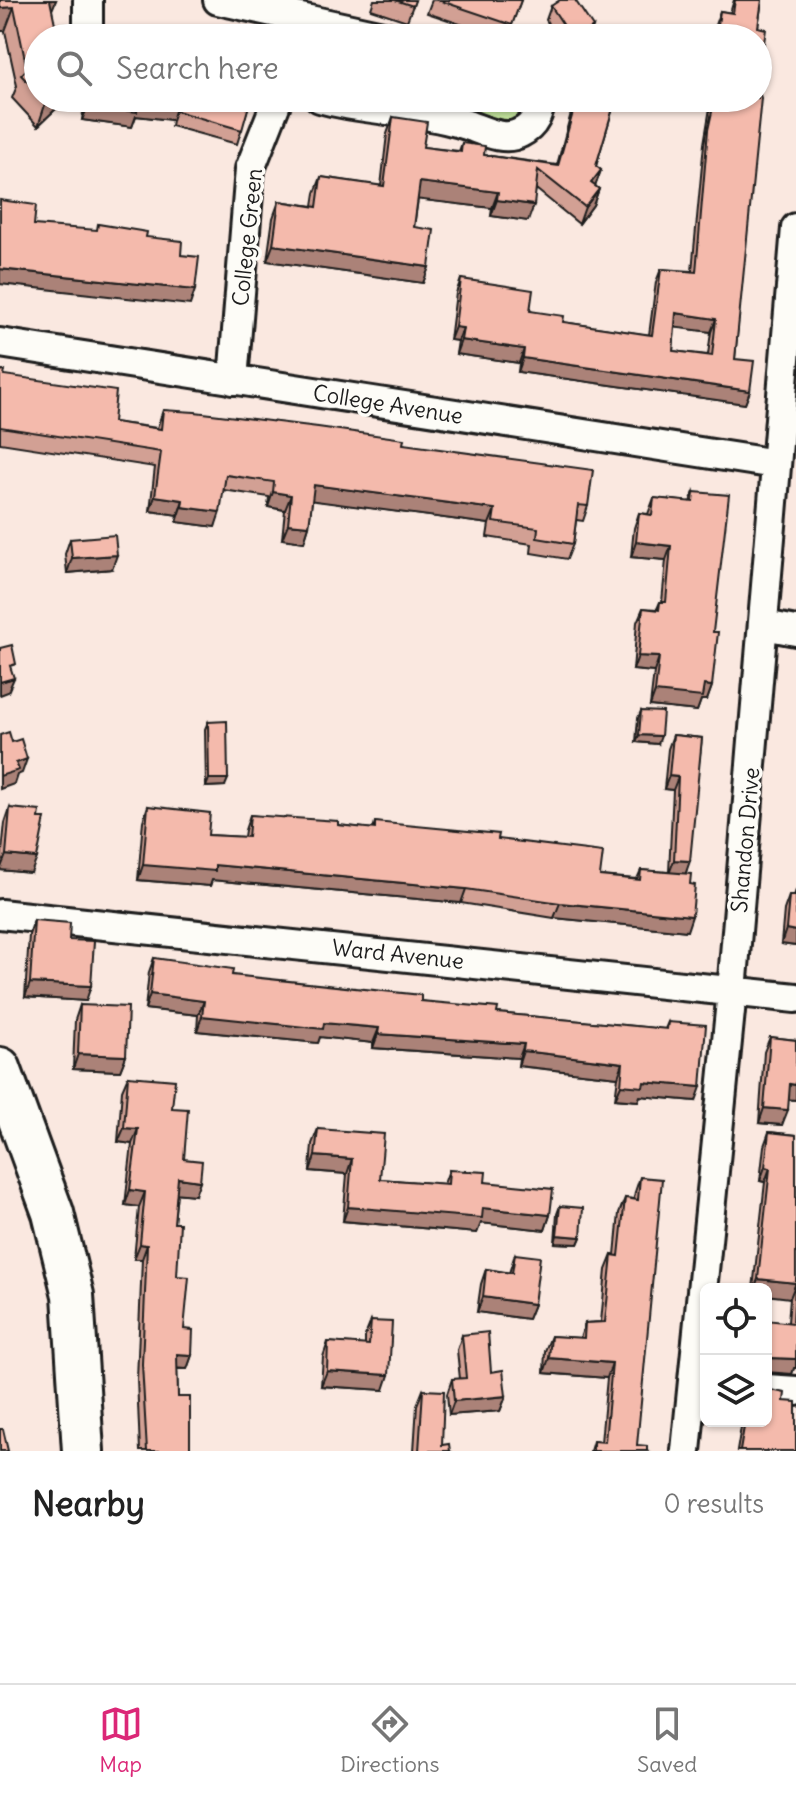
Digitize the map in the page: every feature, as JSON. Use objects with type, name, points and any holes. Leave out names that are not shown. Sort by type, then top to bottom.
[{"type":"main road","points":[[0,1068],[53,1213],[73,1295],[83,1451]]},
{"type":"street","points":[[88,0],[88,24]]},
{"type":"street","points":[[218,0],[352,13],[370,24]]},
{"type":"street","name":"College Green","points":[[233,380],[250,169],[272,112]]},
{"type":"street","points":[[392,112],[450,119],[503,136],[519,134],[536,120],[538,112]]},
{"type":"street","name":"Shandon Drive","points":[[686,1451],[699,1377],[796,228]]},
{"type":"street","name":"College Avenue","points":[[0,343],[776,464]]},
{"type":"street","points":[[764,625],[796,631]]},
{"type":"street","name":"Ward Avenue","points":[[0,914],[796,998]]},
{"type":"street","points":[[772,1389],[796,1391]]},
{"type":"green space","points":[[462,112],[522,112],[513,119],[488,120]]},
{"type":"building","points":[[0,0],[50,0],[55,24],[24,24],[24,55],[14,7],[0,8]]},
{"type":"building","points":[[395,0],[415,0],[413,6]]},
{"type":"building","points":[[438,0],[521,0],[512,24]]},
{"type":"building","points":[[560,0],[575,0],[591,24],[563,24],[551,6]]},
{"type":"building","points":[[735,0],[762,0],[758,24],[718,24],[720,11],[733,13]]},
{"type":"building","points":[[179,112],[247,112],[242,130]]},
{"type":"building","points":[[573,112],[612,112],[596,166],[601,170],[591,183],[599,189],[585,207],[538,170],[534,205],[497,200],[498,192],[420,182],[414,227],[434,230],[429,267],[273,245],[279,201],[317,207],[321,177],[384,186],[393,117],[427,122],[423,147],[461,152],[462,143],[485,146],[484,155],[558,166]]},
{"type":"building","points":[[712,112],[760,112],[735,359],[754,361],[750,391],[523,358],[524,349],[461,340],[463,328],[455,327],[461,279],[533,290],[530,311],[564,316],[563,322],[652,335],[661,269],[696,272]],"holes":[[[676,313],[716,319],[712,356],[673,351]]]},
{"type":"building","points":[[0,200],[36,205],[34,225],[97,230],[98,224],[147,232],[146,237],[182,241],[181,255],[199,257],[195,290],[0,269]]},
{"type":"building","points":[[0,370],[5,371],[4,375],[116,391],[113,422],[161,429],[163,410],[195,412],[404,439],[403,444],[593,470],[588,506],[578,505],[573,544],[537,538],[538,528],[493,522],[495,509],[314,485],[309,526],[288,524],[291,495],[273,492],[274,482],[226,475],[220,512],[182,507],[183,500],[155,496],[161,452],[0,427]]},
{"type":"building","points":[[694,492],[729,495],[713,632],[718,632],[712,686],[704,685],[702,697],[655,692],[659,657],[638,656],[643,608],[659,610],[660,602],[666,602],[671,546],[636,542],[639,513],[652,515],[654,498],[693,502]]},
{"type":"building","points":[[115,535],[117,555],[72,558],[70,539]]},
{"type":"building","points":[[12,645],[16,664],[10,666],[14,678],[0,682],[0,648]]},
{"type":"building","points":[[641,711],[663,712],[661,736],[639,735]]},
{"type":"building","points":[[227,721],[228,779],[209,779],[208,722]]},
{"type":"building","points":[[9,732],[12,742],[21,739],[27,759],[16,763],[19,770],[0,776],[0,735]]},
{"type":"building","points":[[673,735],[702,738],[690,861],[674,860],[678,777],[669,776]]},
{"type":"building","points":[[148,806],[210,813],[208,835],[248,837],[250,815],[338,821],[338,825],[375,829],[375,822],[499,834],[498,839],[603,852],[600,876],[640,880],[641,870],[691,874],[690,884],[695,885],[692,916],[560,903],[466,889],[215,865],[215,871],[143,865]]},
{"type":"building","points":[[10,808],[40,811],[39,818],[45,818],[37,858],[6,855]]},
{"type":"building","points":[[789,896],[796,896],[796,931],[786,929]]},
{"type":"building","points":[[34,920],[70,923],[69,940],[94,941],[91,986],[30,983]]},
{"type":"building","points":[[154,958],[233,969],[232,975],[421,995],[421,1001],[498,1008],[497,1013],[667,1029],[668,1022],[706,1025],[701,1087],[644,1082],[643,1087],[621,1085],[623,1063],[523,1051],[524,1044],[378,1034],[379,1028],[324,1023],[323,1029],[202,1016],[204,1001],[150,994]]},
{"type":"building","points":[[80,1005],[128,1007],[126,1056],[78,1054]]},
{"type":"building","points":[[770,1037],[796,1040],[796,1085],[790,1084],[788,1110],[764,1108]]},
{"type":"building","points":[[128,1076],[175,1080],[172,1108],[188,1109],[184,1159],[202,1161],[200,1181],[178,1178],[174,1223],[180,1223],[177,1276],[189,1277],[184,1329],[193,1330],[192,1355],[177,1354],[178,1397],[190,1397],[190,1451],[147,1451],[142,1364],[147,1245],[140,1244],[145,1192],[130,1190],[138,1129],[124,1128]]},
{"type":"building","points":[[318,1129],[384,1134],[380,1179],[448,1184],[449,1170],[486,1172],[485,1182],[553,1189],[550,1215],[483,1208],[482,1218],[348,1207],[352,1159],[315,1156]]},
{"type":"building","points":[[769,1132],[796,1135],[796,1283],[758,1279],[770,1168],[765,1167]]},
{"type":"building","points":[[640,1177],[662,1179],[637,1445],[647,1446],[647,1451],[593,1451],[593,1441],[605,1442],[612,1363],[549,1358],[551,1336],[584,1338],[585,1323],[605,1322],[612,1255],[619,1256],[625,1198],[638,1200]]},
{"type":"building","points":[[560,1206],[583,1208],[581,1237],[557,1235]]},
{"type":"building","points":[[515,1254],[540,1257],[534,1304],[483,1297],[486,1269],[512,1273]]},
{"type":"building","points":[[796,1285],[796,1359],[772,1358],[772,1321],[793,1323]]},
{"type":"building","points":[[371,1321],[392,1322],[389,1375],[327,1371],[328,1342],[369,1345]]},
{"type":"building","points":[[488,1332],[491,1372],[503,1370],[506,1396],[454,1401],[452,1379],[466,1378],[462,1335]]},
{"type":"building","points":[[423,1390],[444,1391],[442,1445],[449,1444],[450,1451],[419,1451]]},
{"type":"building","points":[[772,1390],[785,1393],[784,1401],[796,1402],[796,1451],[740,1451],[744,1427],[772,1427]]},
{"type":"building","points":[[0,1429],[3,1429],[8,1451],[0,1451]]}]
